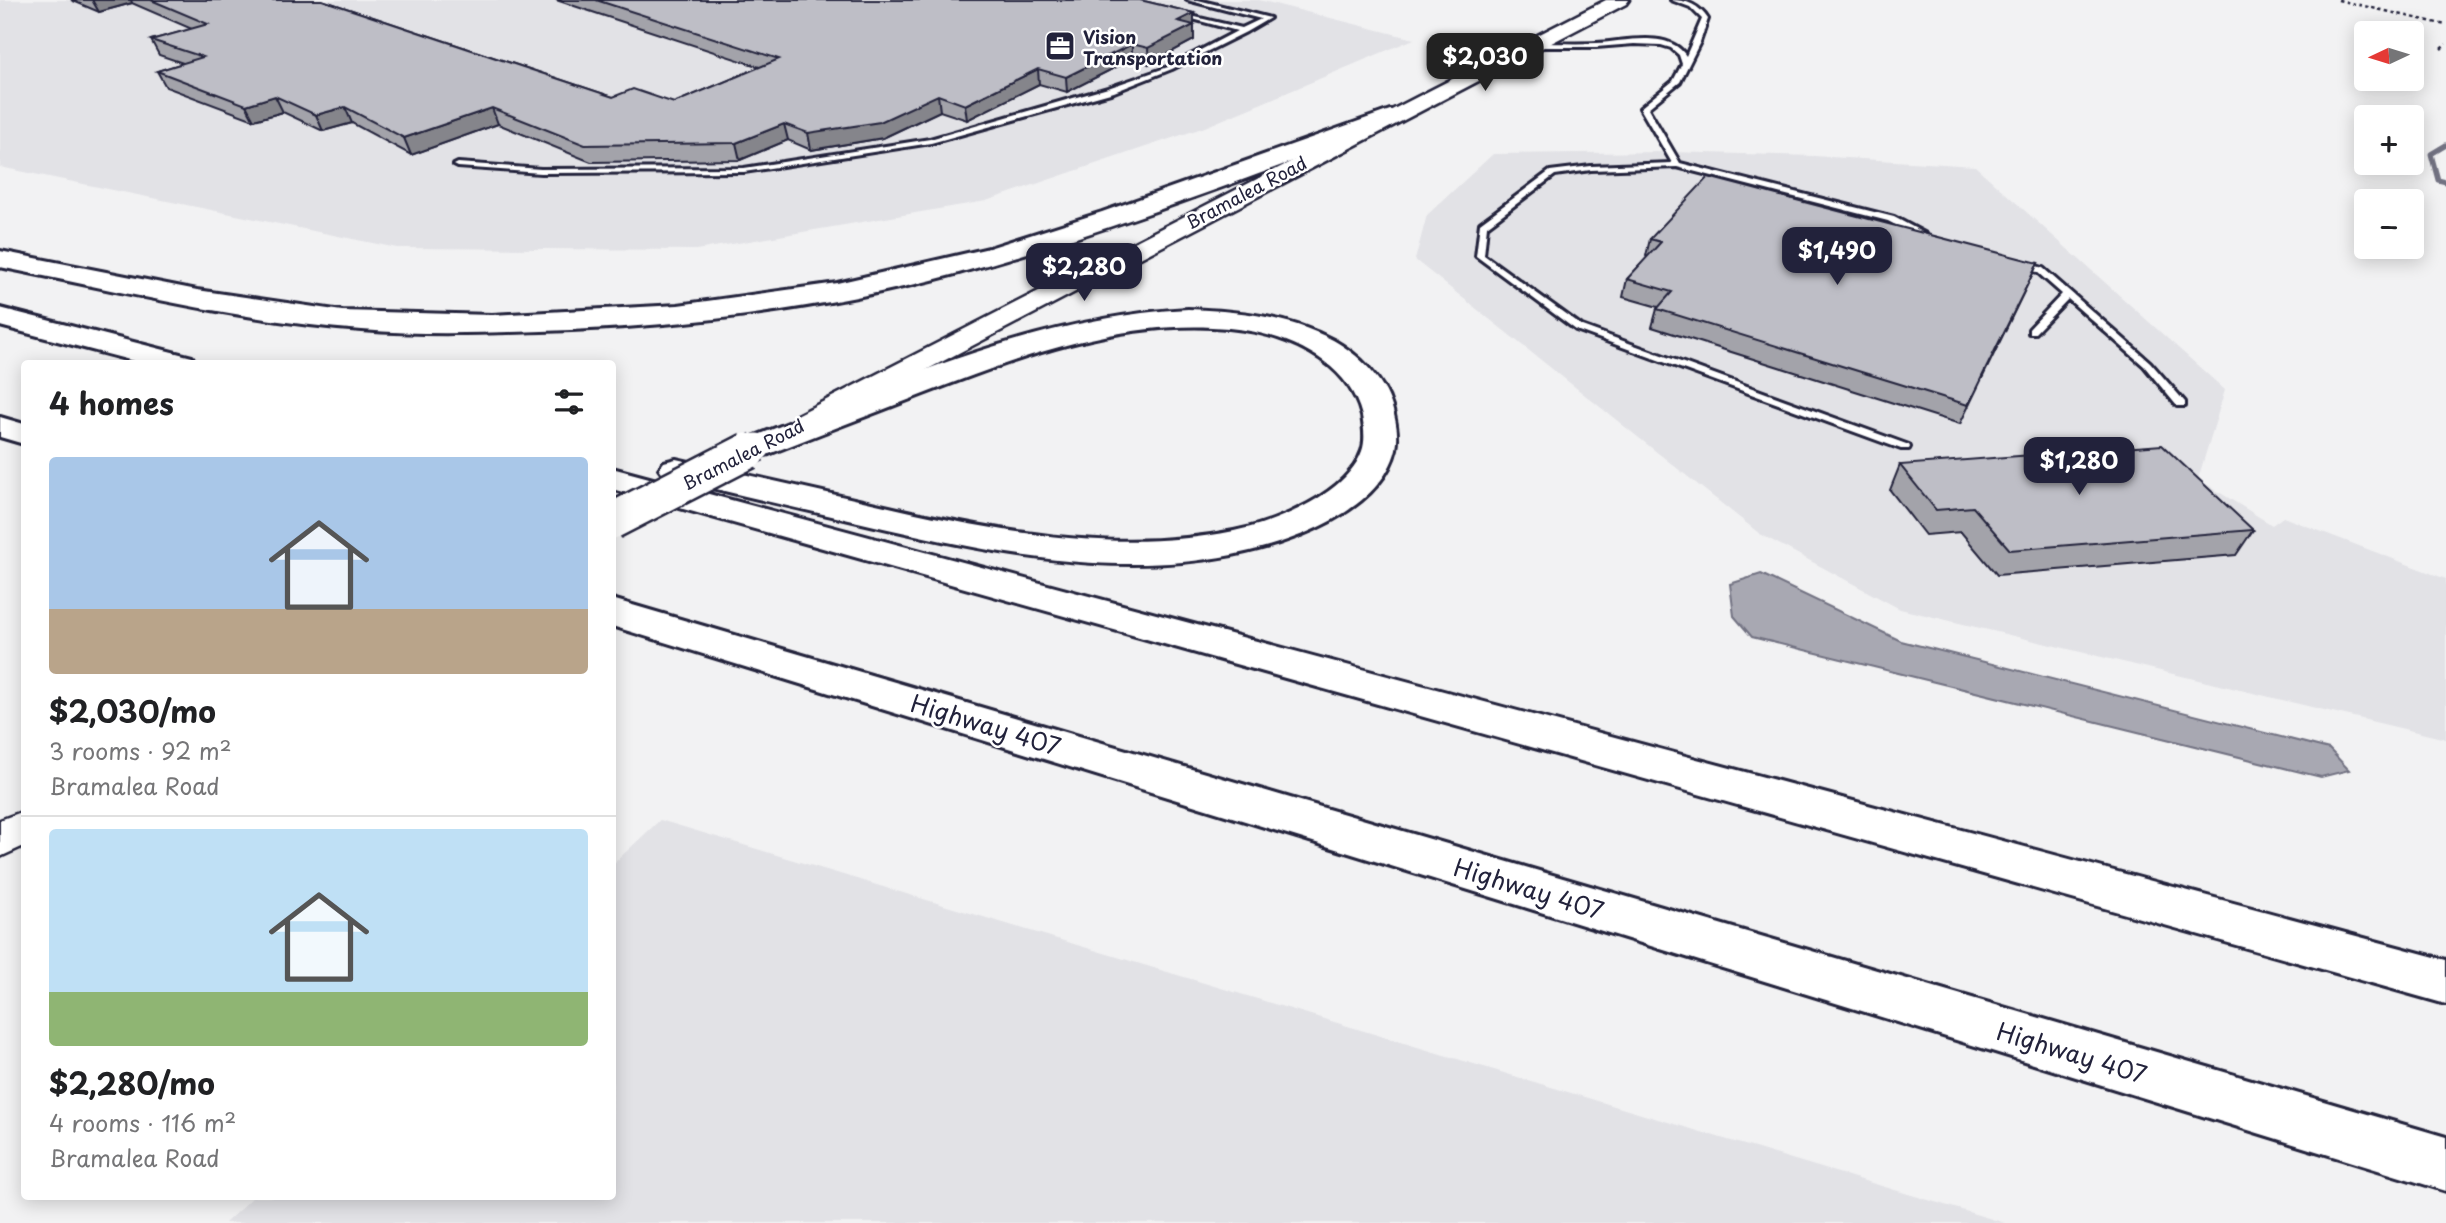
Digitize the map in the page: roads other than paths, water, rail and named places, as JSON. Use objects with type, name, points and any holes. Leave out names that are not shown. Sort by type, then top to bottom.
[{"type":"highway","points":[[0,259],[170,295],[318,318],[470,324],[593,321],[722,310],[859,289],[946,268],[1099,221],[1390,117]]},
{"type":"highway","points":[[0,317],[166,360]]},
{"type":"highway","points":[[616,467],[659,465],[918,525],[1028,546],[1118,553],[1160,552],[1231,544],[1294,526],[1348,493],[1378,454],[1381,439],[1373,396],[1359,375],[1326,349],[1266,326],[1233,320],[1171,317],[1092,327],[1026,346],[757,447]]},
{"type":"highway","points":[[0,427],[21,433]]},
{"type":"highway","points":[[616,479],[2446,982]]},
{"type":"highway","name":"Highway 407","points":[[616,613],[2446,1164]]},
{"type":"main road","name":"Bramalea Road","points":[[616,519],[1620,0]]},
{"type":"main road","points":[[0,840],[21,829]]},
{"type":"lane","points":[[458,165],[541,171],[672,173],[744,170],[931,141],[1111,90],[1170,68],[1267,18],[1190,0]]},
{"type":"lane","points":[[1674,0],[1689,4],[1702,12],[1705,19],[1676,82],[1644,108],[1677,164]]},
{"type":"lane","points":[[1171,12],[1244,31]]},
{"type":"lane","points":[[1535,46],[1644,41],[1678,50],[1684,55],[1686,65]]},
{"type":"lane","points":[[1905,447],[1579,328],[1480,256],[1483,225],[1553,173],[1591,168],[1677,164],[1891,219],[1929,238]]},
{"type":"lane","points":[[2015,263],[2040,270],[2147,364],[2181,404]]},
{"type":"lane","points":[[2032,331],[2068,295]]},
{"type":"waterway","points":[[2446,145],[2431,154],[2438,180],[2446,182]]},
{"type":"place","name":"Vision Transportation","points":[[1060,46]]}]
